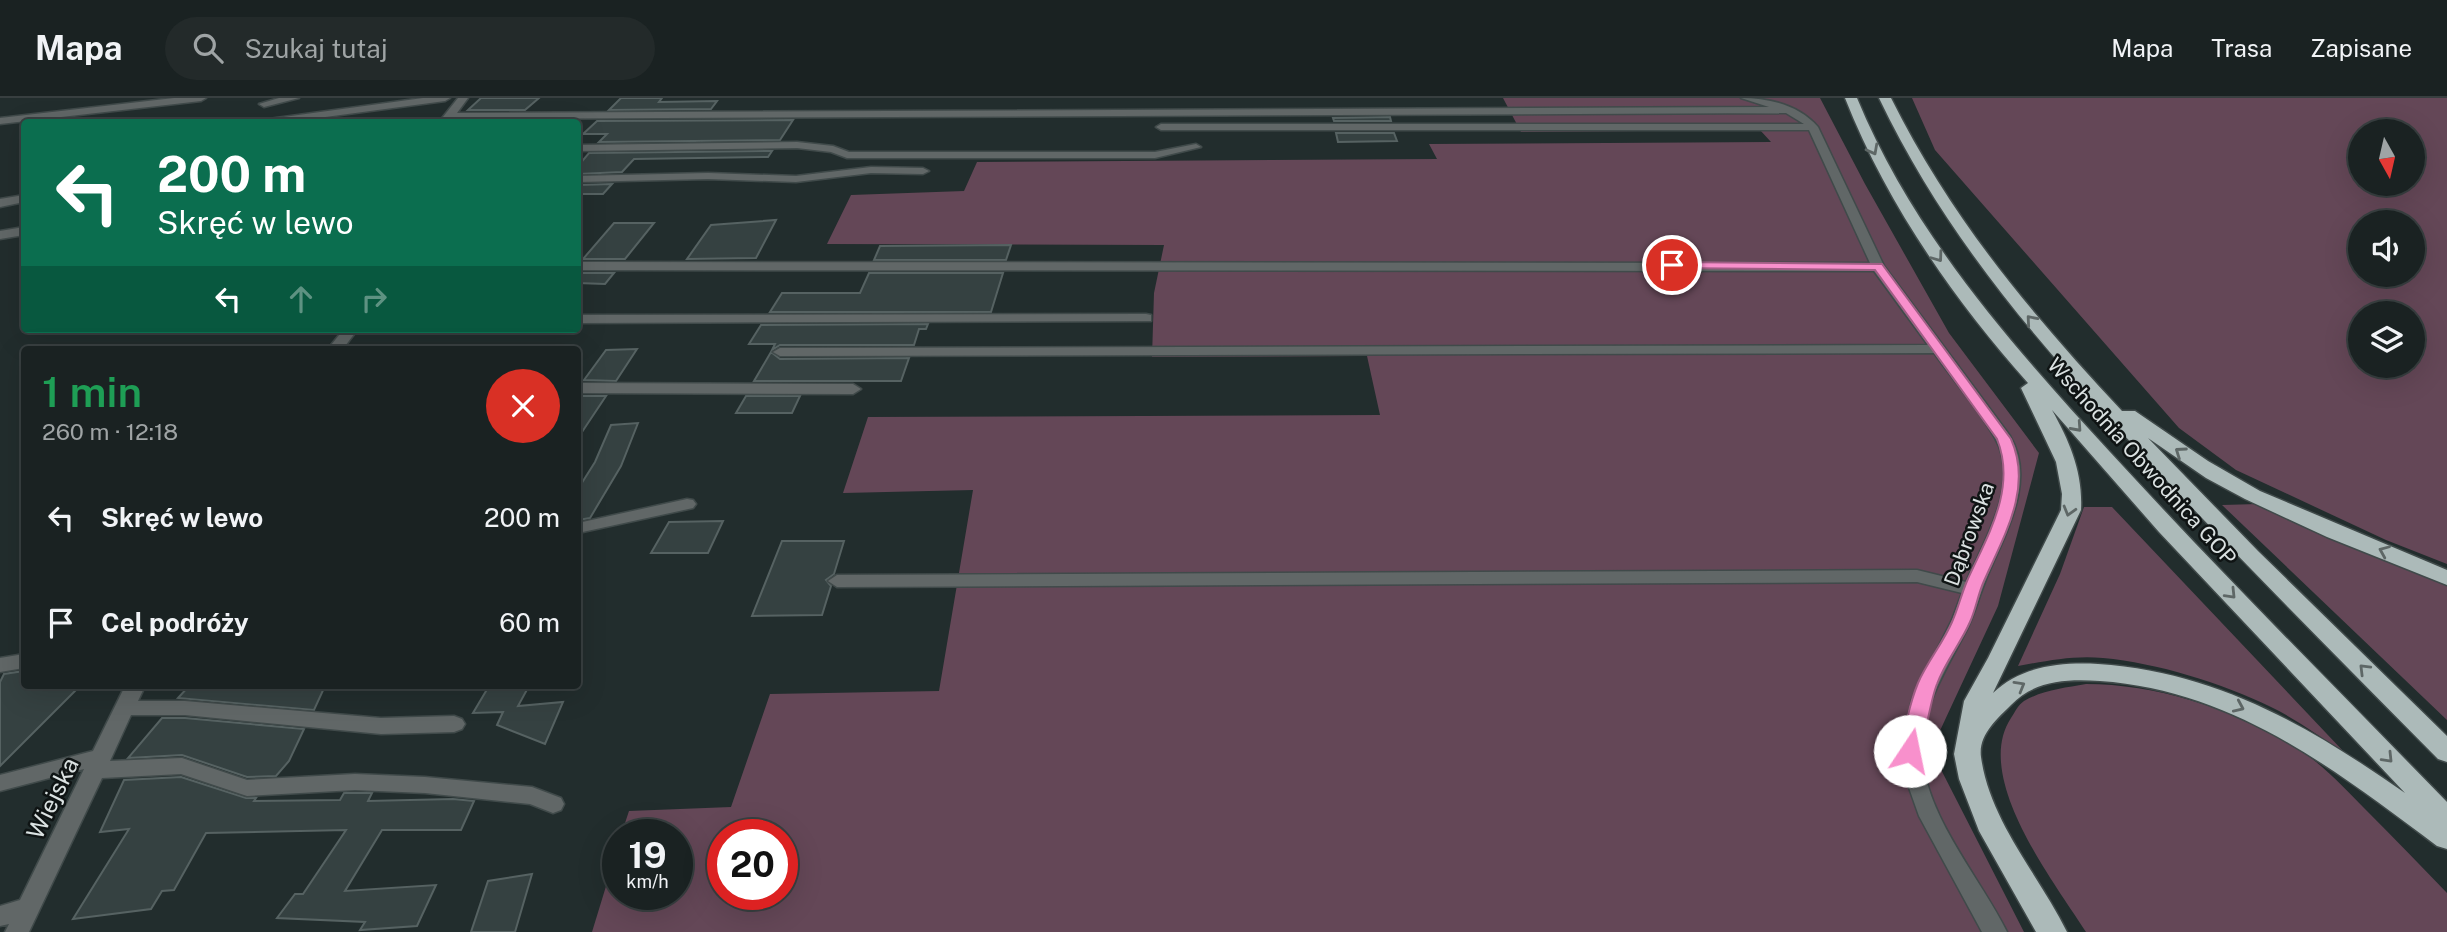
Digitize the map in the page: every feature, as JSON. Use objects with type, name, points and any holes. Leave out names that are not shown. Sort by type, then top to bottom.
[{"type":"highway","name":"Wschodnia Obwodnica GOP","points":[[1851,98],[1871,148],[1932,249],[2015,358],[2166,527],[2447,820]]},
{"type":"highway","name":"Wschodnia Obwodnica GOP","points":[[1885,98],[1905,142],[1958,228],[2014,300],[2092,390],[2203,508],[2447,752]]},
{"type":"highway","points":[[2015,358],[2067,464],[2073,496],[2066,523],[1976,701],[1968,754],[1978,798],[1993,831],[2052,932]]},
{"type":"highway","points":[[2092,390],[2189,458],[2228,481],[2316,523],[2447,578]]},
{"type":"highway","points":[[1971,732],[1992,713],[2004,696],[2016,686],[2033,678],[2107,671],[2166,681],[2240,706],[2280,726],[2374,785],[2447,838]]},
{"type":"street","points":[[0,121],[201,98]]},
{"type":"street","points":[[264,104],[295,98]]},
{"type":"street","points":[[291,119],[445,98]]},
{"type":"street","points":[[446,119],[463,98]]},
{"type":"street","points":[[1746,98],[1801,115],[1813,127]]},
{"type":"street","points":[[446,119],[1788,110]]},
{"type":"street","points":[[1161,128],[1813,127]]},
{"type":"street","name":"Dąbrowska","points":[[1813,127],[1878,267],[2004,439],[2011,456],[2013,477],[2006,513],[1961,622],[1929,680],[1919,709],[1910,751],[1919,786],[1939,835],[1995,932]]},
{"type":"street","points":[[581,148],[776,145],[833,149],[847,155],[1082,156],[1156,155],[1196,147]]},
{"type":"street","points":[[581,179],[708,176],[796,179],[871,170],[923,170]]},
{"type":"street","points":[[0,202],[21,199]]},
{"type":"street","points":[[0,235],[21,232]]},
{"type":"street","points":[[581,266],[1878,267]]},
{"type":"street","points":[[581,319],[1146,318]]},
{"type":"street","points":[[780,352],[1937,349]]},
{"type":"street","points":[[581,388],[853,389]]},
{"type":"street","points":[[581,527],[687,504]]},
{"type":"street","points":[[837,582],[1917,576],[1972,590]]},
{"type":"street","points":[[0,665],[21,662]]},
{"type":"street","name":"Wiejska","points":[[17,932],[134,689]]},
{"type":"street","points":[[125,708],[198,709],[381,726],[454,724]]},
{"type":"street","points":[[0,783],[98,763],[182,766],[247,788],[355,782],[425,785],[532,796],[553,804]]},
{"type":"street","points":[[0,915],[28,908]]},
{"type":"shaded area","points":[[1503,98],[1820,98],[1949,333],[2039,453],[1998,606],[1931,750],[2024,932],[592,932],[602,899],[602,910],[693,910],[693,819],[626,819],[629,811],[731,807],[770,694],[939,691],[973,490],[843,493],[868,417],[1380,415],[1367,356],[1152,357],[1154,293],[1164,245],[827,244],[851,195],[964,191],[977,162],[1437,159],[1429,144],[1771,142],[1760,130],[1521,132]]},
{"type":"shaded area","points":[[1912,98],[2447,98],[2447,564],[2386,540],[2236,470],[2179,428],[1935,150]]},
{"type":"shaded area","points":[[2258,504],[2447,586],[2447,720],[2222,505]]},
{"type":"shaded area","points":[[2084,507],[2112,507],[2344,752],[2299,723],[2252,698],[2167,669],[2092,657],[2018,666],[2060,574]]},
{"type":"shaded area","points":[[2086,684],[2140,688],[2194,701],[2245,721],[2303,752],[2340,784],[2447,893],[2447,932],[2086,932],[2055,886],[2022,828],[2009,798],[2002,769],[2002,742],[2011,718],[2024,701],[2046,692]]},
{"type":"building","points":[[481,98],[539,98],[525,110],[468,110]]},
{"type":"building","points":[[621,98],[662,98],[659,102],[717,101],[711,109],[609,110]]},
{"type":"building","points":[[1390,117],[1391,121],[1334,121],[1333,118]]},
{"type":"building","points":[[793,120],[780,140],[599,142],[607,134],[583,134],[597,121]]},
{"type":"building","points":[[1336,133],[1394,133],[1397,141],[1338,142]]},
{"type":"building","points":[[772,151],[768,157],[634,159],[622,172],[581,174],[581,162],[589,153]]},
{"type":"building","points":[[612,184],[603,194],[581,194],[581,185]]},
{"type":"building","points":[[776,220],[756,258],[687,259],[711,225]]},
{"type":"building","points":[[614,223],[654,223],[625,259],[583,259]]},
{"type":"building","points":[[1011,245],[1006,260],[874,260],[880,246]]},
{"type":"building","points":[[581,273],[614,273],[605,284],[581,283]]},
{"type":"building","points":[[869,273],[1003,273],[991,312],[770,312],[782,293],[860,293]]},
{"type":"building","points":[[928,324],[926,329],[919,329],[914,345],[780,345],[772,350],[775,344],[749,344],[761,325]]},
{"type":"building","points":[[637,349],[616,381],[584,380],[606,350]]},
{"type":"building","points":[[771,352],[780,359],[909,358],[901,381],[754,381]]},
{"type":"building","points":[[581,396],[606,396],[581,434]]},
{"type":"building","points":[[746,396],[800,396],[792,413],[736,413]]},
{"type":"building","points":[[638,423],[621,466],[590,518],[581,520],[581,484],[595,462],[611,425]]},
{"type":"building","points":[[723,521],[708,553],[651,553],[669,522]]},
{"type":"building","points":[[782,541],[844,541],[834,574],[826,580],[831,586],[822,615],[752,616]]},
{"type":"building","points":[[21,671],[21,689],[77,689],[0,766],[0,682],[4,674]]},
{"type":"building","points":[[186,689],[324,689],[314,710],[178,698]]},
{"type":"building","points":[[487,689],[527,689],[518,706],[563,702],[545,744],[497,725],[503,712],[473,713]]},
{"type":"building","points":[[162,718],[304,729],[289,761],[276,776],[247,777],[182,755],[128,758]]},
{"type":"building","points":[[181,777],[246,798],[256,798],[254,801],[340,800],[344,793],[372,793],[368,801],[474,801],[461,830],[382,830],[345,891],[436,885],[417,926],[360,930],[365,922],[277,918],[295,894],[303,894],[346,830],[206,833],[174,890],[162,891],[151,909],[73,919],[129,829],[100,832],[124,780]]},
{"type":"building","points":[[532,874],[515,932],[471,932],[488,881]]},
{"type":"route","points":[[1672,265],[1878,267],[2004,439],[2011,456],[2013,477],[2006,513],[1961,622],[1929,680],[1919,709],[1910,751]]}]
